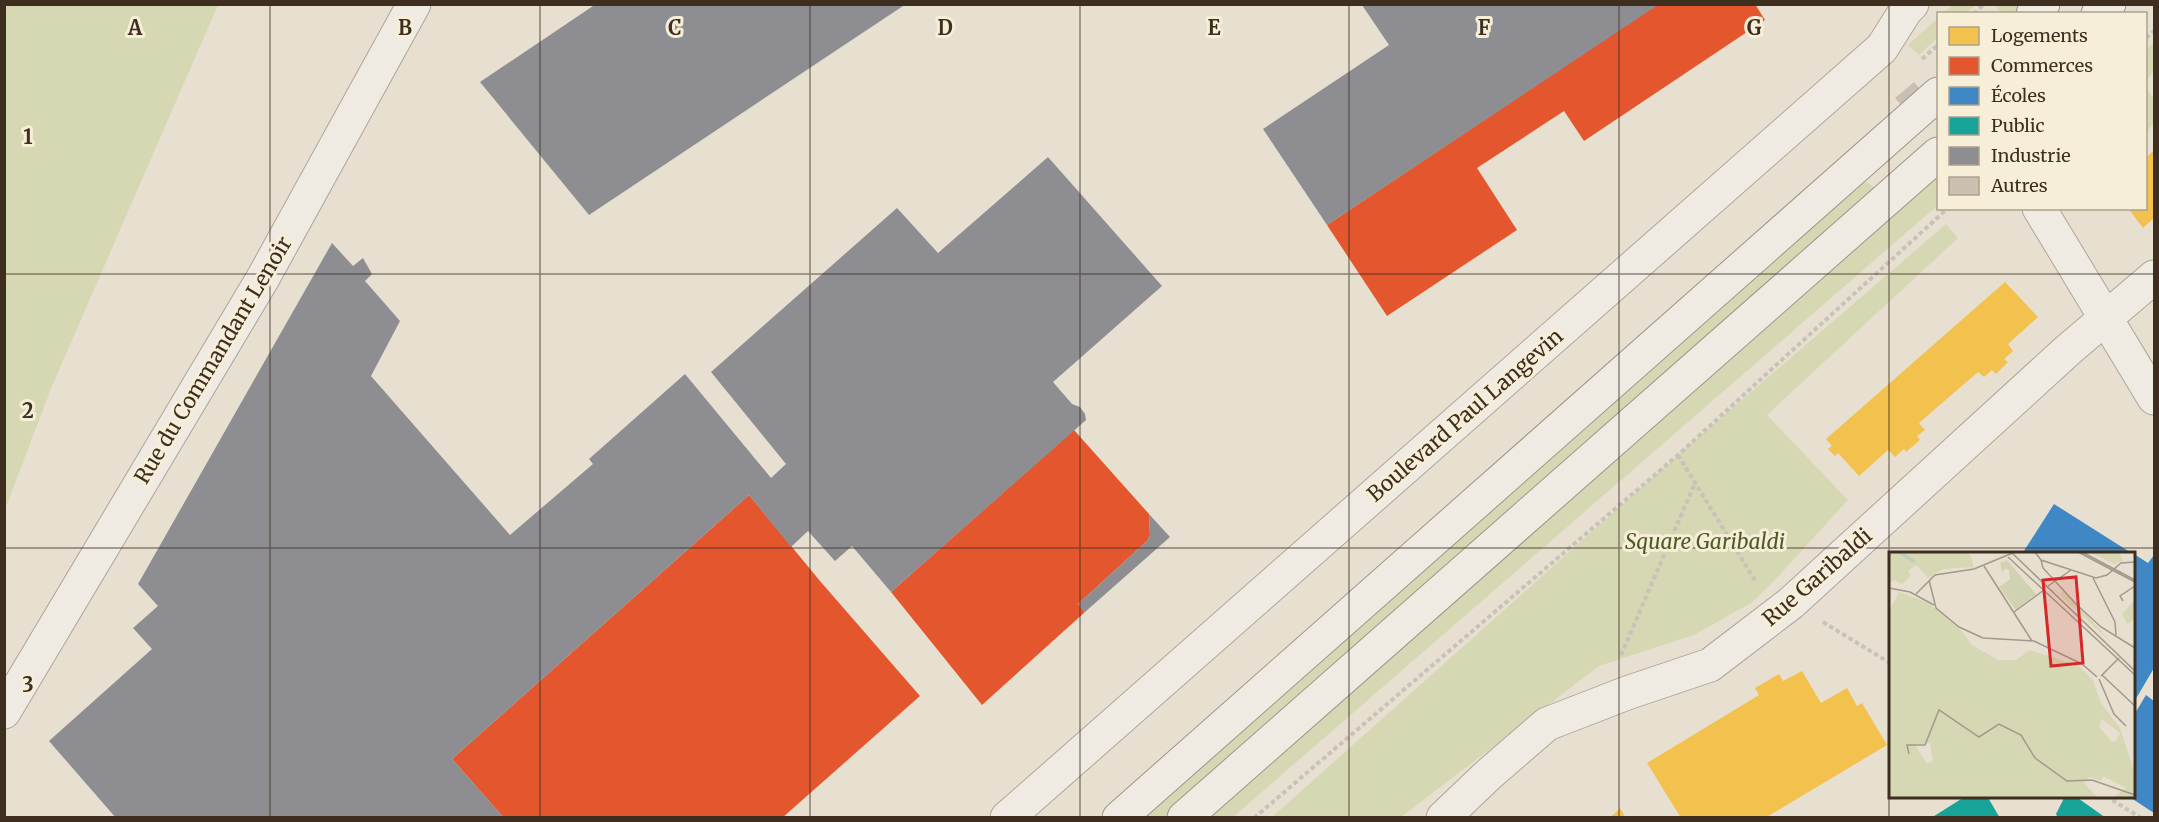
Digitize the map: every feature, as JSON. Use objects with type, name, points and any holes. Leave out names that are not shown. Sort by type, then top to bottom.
[{"type":"street","name":"Rue du Commandant Lenoir","points":[[4,712],[263,278],[414,4]]},
{"type":"street","name":"Boulevard Paul Langevin","points":[[1007,818],[1882,48],[1907,6]]},
{"type":"street","points":[[1119,818],[1937,95]]},
{"type":"street","points":[[1184,818],[1937,155]]},
{"type":"street","points":[[2040,210],[2154,398]]},
{"type":"street","name":"Rue Garibaldi","points":[[1443,818],[1547,724],[1710,664],[1791,603],[2105,318],[2154,277]]},
{"type":"path","points":[[1254,818],[1678,455],[1946,210]]},
{"type":"path","points":[[1678,455],[1761,590],[1791,603],[1889,662]]},
{"type":"path","points":[[1628,693],[1614,669],[1695,482]]},
{"type":"path","points":[[2109,798],[2140,818]]},
{"type":"green space","points":[[5,4],[218,5],[52,386],[5,509]]},
{"type":"green space","points":[[1953,4],[1976,5],[1966,12],[1944,12]]},
{"type":"green space","points":[[1995,5],[2025,5],[2017,12],[2000,12]]},
{"type":"green space","points":[[1937,19],[1937,38],[1919,55],[1908,45]]},
{"type":"green space","points":[[2154,42],[2154,72],[2147,79],[2147,49]]},
{"type":"green space","points":[[2147,89],[2154,99],[2154,123],[2147,131]]},
{"type":"green space","points":[[1937,172],[1937,206],[1233,817],[1202,818]]},
{"type":"green space","points":[[1860,179],[1880,190],[1166,817],[1136,818]]},
{"type":"green space","name":"Square Garibaldi","points":[[1946,224],[1958,238],[1767,415],[1848,500],[1751,603],[1694,635],[1599,666],[1401,817],[1271,818],[1678,455]]},
{"type":"building: Logements","points":[[2154,150],[2154,218],[2143,228],[2130,210],[2147,210],[2147,157]]},
{"type":"building: Logements","points":[[2005,282],[2038,317],[2008,344],[2013,351],[2004,359],[2008,362],[1996,374],[1992,370],[1984,377],[1978,372],[1919,423],[1925,430],[1917,436],[1920,440],[1906,452],[1904,449],[1895,457],[1888,450],[1859,476],[1838,453],[1835,456],[1828,449],[1832,446],[1826,439]]},
{"type":"building: Logements","points":[[1802,671],[1821,703],[1847,688],[1857,706],[1862,703],[1887,745],[1765,818],[1681,818],[1647,763],[1759,695],[1755,688],[1779,674],[1783,681]]},
{"type":"building: Logements","points":[[1620,808],[1626,818],[1609,818],[1615,813]]},
{"type":"building: Commerces","points":[[1658,4],[1755,4],[1765,20],[1584,141],[1564,111],[1477,168],[1517,230],[1387,316],[1327,225]]},
{"type":"building: Commerces","points":[[1074,430],[1149,514],[1150,535],[1147,541],[1078,604],[1085,612],[982,705],[891,592]]},
{"type":"building: Commerces","points":[[749,495],[920,696],[782,818],[504,818],[452,759]]},
{"type":"building: Écoles","points":[[2054,504],[2130,552],[2023,552]]},
{"type":"building: Écoles","points":[[2135,555],[2148,563],[2154,555],[2154,668],[2135,700]]},
{"type":"building: Écoles","points":[[2146,695],[2154,701],[2154,813],[2131,798],[2135,798],[2135,713]]},
{"type":"building: Public","points":[[1963,798],[1988,798],[2000,818],[1931,818]]},
{"type":"building: Public","points":[[2064,798],[2078,798],[2106,818],[2058,818],[2056,814]]},
{"type":"building: Industrie","points":[[596,4],[906,4],[589,215],[480,82]]},
{"type":"building: Industrie","points":[[1362,5],[1658,5],[1327,225],[1263,129],[1389,45]]},
{"type":"building: Industrie","points":[[1048,157],[1162,286],[1053,382],[1072,404],[1080,407],[1086,420],[891,592],[852,546],[835,561],[808,531],[791,547],[749,495],[452,759],[504,818],[116,818],[49,741],[152,649],[133,628],[158,606],[138,584],[332,243],[353,266],[363,258],[372,274],[365,281],[400,321],[371,376],[510,535],[593,464],[589,459],[685,374],[771,478],[786,464],[711,372],[897,208],[938,253]]},
{"type":"building: Industrie","points":[[1149,514],[1170,537],[1085,612],[1078,604],[1147,541],[1150,535]]},
{"type":"building: Autres","points":[[1914,82],[1920,89],[1902,106],[1895,98]]}]
